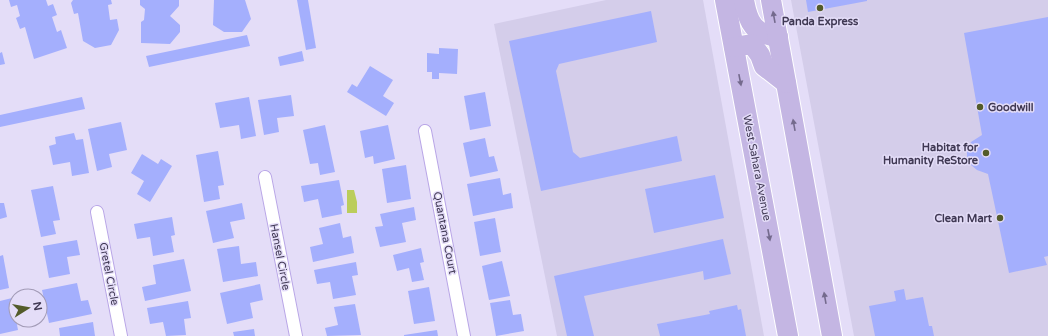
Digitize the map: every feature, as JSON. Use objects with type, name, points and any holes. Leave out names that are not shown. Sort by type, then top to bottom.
[{"type":"main road","name":"West Sahara Avenue","points":[[725,0],[788,336]]},
{"type":"main road","points":[[744,0],[745,8],[756,29],[764,36],[778,37]]},
{"type":"main road","points":[[771,0],[832,336]]},
{"type":"main road","points":[[734,46],[752,44],[760,54],[764,66],[786,83]]},
{"type":"street","name":"Quantana Court","points":[[425,131],[464,336]]},
{"type":"street","name":"Hansel Circle","points":[[265,177],[296,336]]},
{"type":"street","name":"Gretel Circle","points":[[97,212],[121,336]]},
{"type":"shaded area","points":[[606,0],[703,0],[764,336],[557,336],[494,24]]},
{"type":"shaded area","points":[[791,0],[1048,0],[1048,336],[854,336]]},
{"type":"shaded area","points":[[347,190],[354,190],[357,202],[357,213],[347,213]]},
{"type":"building","points":[[9,0],[46,0],[48,6],[53,4],[57,15],[52,17],[57,32],[61,30],[67,48],[34,59],[25,27],[20,29],[16,18],[20,16],[17,5],[11,7]]},
{"type":"building","points":[[73,0],[111,0],[112,4],[108,5],[110,20],[117,19],[119,30],[111,45],[95,48],[83,41],[78,13],[74,14],[71,3]]},
{"type":"building","points":[[140,0],[179,0],[179,6],[170,16],[180,25],[180,32],[170,44],[141,43],[141,22],[144,20],[145,9],[140,5]]},
{"type":"building","points":[[214,0],[245,0],[251,19],[242,32],[224,32],[213,25]]},
{"type":"building","points":[[297,0],[308,0],[316,48],[306,50]]},
{"type":"building","points":[[806,0],[867,0],[867,1],[808,12]]},
{"type":"building","points":[[651,11],[657,42],[559,64],[556,71],[573,152],[580,158],[677,136],[682,161],[541,191],[509,41]]},
{"type":"building","points":[[1048,17],[1048,256],[1044,257],[1047,265],[1009,273],[988,174],[977,170],[967,159],[967,150],[971,142],[982,135],[964,33]]},
{"type":"building","points":[[247,35],[250,46],[149,67],[146,56]]},
{"type":"building","points":[[439,48],[458,49],[457,74],[439,73],[439,79],[432,79],[432,72],[427,72],[427,53],[439,54]]},
{"type":"building","points":[[302,51],[304,61],[280,66],[278,57]]},
{"type":"building","points":[[2,52],[5,64],[0,65],[0,53]]},
{"type":"building","points":[[370,66],[393,80],[383,96],[394,103],[386,116],[347,92],[352,84],[357,87]]},
{"type":"building","points":[[485,92],[491,126],[470,130],[464,96]]},
{"type":"building","points":[[291,95],[294,116],[277,118],[279,132],[264,135],[258,100]]},
{"type":"building","points":[[82,97],[85,109],[0,127],[0,115]]},
{"type":"building","points":[[249,97],[256,136],[241,139],[239,125],[220,128],[215,103]]},
{"type":"building","points":[[121,122],[127,150],[109,154],[112,167],[97,171],[88,129]]},
{"type":"building","points":[[325,125],[335,172],[320,175],[318,163],[310,164],[303,130]]},
{"type":"building","points":[[388,125],[395,159],[374,164],[373,156],[365,158],[360,131]]},
{"type":"building","points":[[74,133],[76,140],[83,139],[89,173],[72,176],[70,162],[53,165],[49,146],[56,144],[55,137]]},
{"type":"building","points":[[485,138],[489,157],[494,156],[498,171],[470,177],[463,143]]},
{"type":"building","points":[[218,151],[224,185],[218,186],[220,199],[204,202],[196,155]]},
{"type":"building","points":[[142,154],[158,164],[161,159],[172,166],[150,202],[137,194],[144,181],[131,173]]},
{"type":"building","points":[[406,165],[411,199],[387,203],[382,169]]},
{"type":"building","points":[[715,175],[724,218],[654,233],[645,189]]},
{"type":"building","points":[[500,178],[503,195],[511,193],[513,208],[473,216],[467,184]]},
{"type":"building","points":[[339,180],[344,205],[341,206],[342,214],[322,218],[318,199],[304,202],[301,186]]},
{"type":"building","points":[[53,186],[60,220],[53,221],[56,234],[41,237],[31,190]]},
{"type":"building","points":[[0,203],[4,203],[7,217],[0,219]]},
{"type":"building","points":[[242,203],[245,219],[230,222],[234,238],[213,243],[206,211]]},
{"type":"building","points":[[414,207],[416,220],[402,223],[406,242],[380,247],[375,227],[383,226],[380,214]]},
{"type":"building","points":[[172,217],[175,235],[171,236],[174,252],[153,256],[150,237],[137,239],[134,224]]},
{"type":"building","points":[[495,218],[501,252],[480,256],[474,222]]},
{"type":"building","points":[[340,223],[343,238],[351,236],[354,253],[313,262],[310,247],[323,244],[319,228]]},
{"type":"building","points":[[723,239],[731,274],[704,280],[703,271],[584,296],[594,336],[567,336],[554,276]]},
{"type":"building","points":[[77,240],[80,255],[67,257],[70,274],[49,278],[43,246]]},
{"type":"building","points":[[239,246],[241,264],[256,262],[258,276],[223,282],[217,249]]},
{"type":"building","points":[[421,248],[424,262],[420,263],[424,280],[412,282],[409,268],[397,271],[393,255]]},
{"type":"building","points":[[3,255],[9,288],[0,290],[0,256]]},
{"type":"building","points":[[184,259],[191,291],[145,301],[142,287],[156,284],[153,265]]},
{"type":"building","points":[[502,261],[510,296],[489,300],[482,266]]},
{"type":"building","points":[[356,262],[358,275],[352,276],[356,295],[333,299],[330,282],[317,284],[314,270]]},
{"type":"building","points":[[77,283],[81,301],[88,300],[92,314],[49,323],[48,289]]},
{"type":"building","points":[[260,284],[263,300],[250,303],[253,318],[227,324],[220,293]]},
{"type":"building","points":[[429,287],[435,321],[414,324],[408,291]]},
{"type":"building","points":[[904,289],[906,300],[923,297],[929,326],[932,326],[934,336],[875,336],[869,306],[896,301],[894,291]]},
{"type":"building","points":[[8,299],[8,328],[18,328],[18,330],[0,334],[0,301]]},
{"type":"building","points":[[510,300],[513,315],[521,314],[524,331],[496,336],[490,303]]},
{"type":"building","points":[[188,301],[191,318],[184,319],[186,335],[166,336],[163,322],[150,324],[147,308]]},
{"type":"building","points":[[355,304],[361,335],[327,336],[325,328],[338,325],[334,307]]},
{"type":"building","points":[[737,305],[738,310],[741,309],[746,336],[660,336],[657,324],[710,314],[709,311]]},
{"type":"building","points":[[93,322],[95,336],[60,336],[59,328]]},
{"type":"building","points":[[254,329],[255,336],[234,336],[233,332]]},
{"type":"building","points":[[437,330],[438,336],[404,336],[404,335]]},
{"type":"place","name":"Panda Express","points":[[820,8]]},
{"type":"place","name":"Goodwill","points":[[980,107]]},
{"type":"place","name":"Habitat for Humanity ReStore","points":[[986,153]]},
{"type":"place","name":"Clean Mart","points":[[1000,218]]}]
